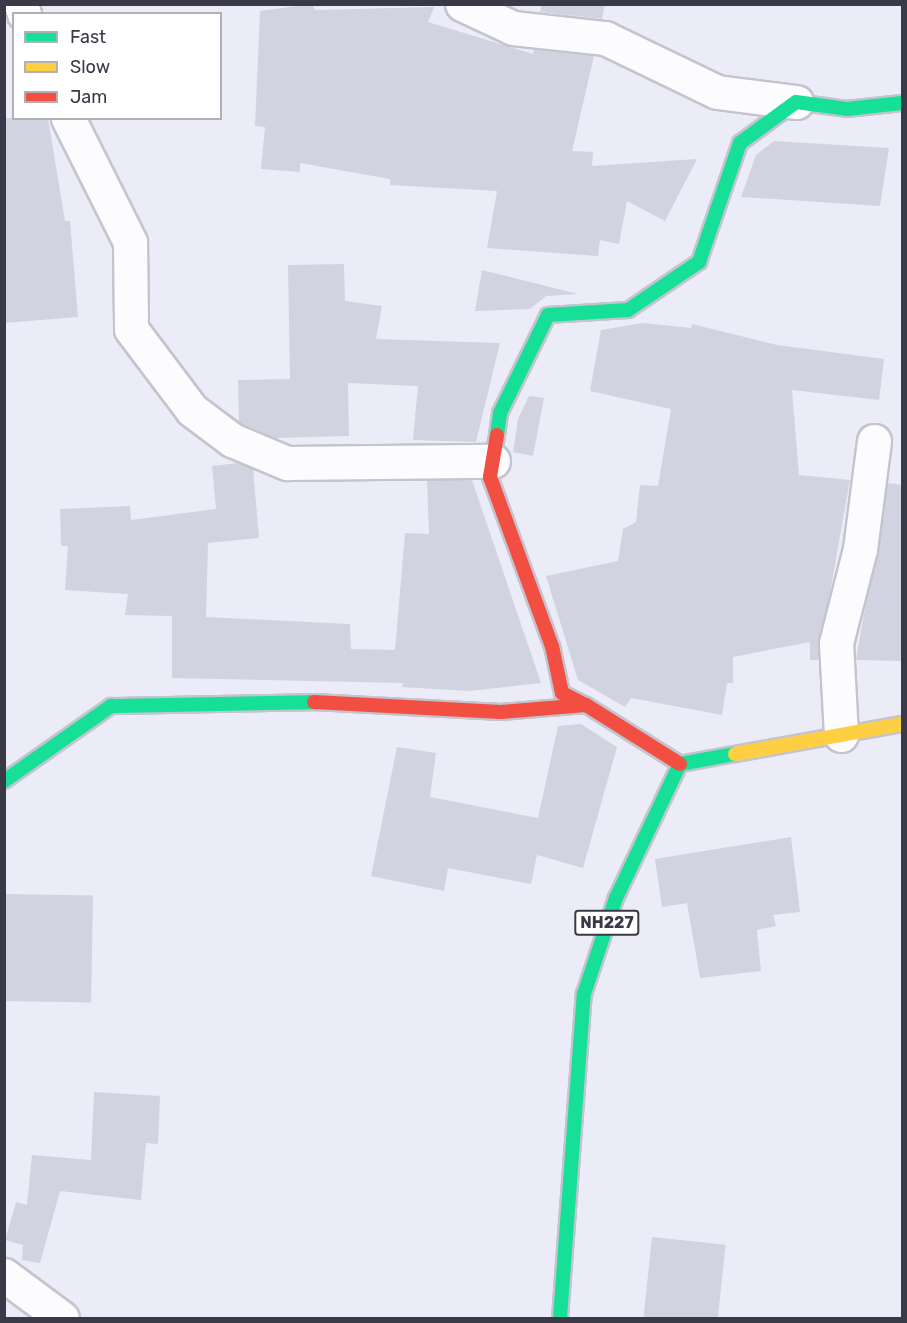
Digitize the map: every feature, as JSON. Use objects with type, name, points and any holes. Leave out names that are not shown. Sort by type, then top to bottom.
[{"type":"main road","points":[[903,103],[847,109],[796,102],[740,143],[699,262],[628,310],[549,315],[500,413],[490,477],[552,646],[562,693],[586,705],[680,764],[903,724]]},
{"type":"main road","points":[[4,781],[111,706],[340,702],[501,712],[586,705]]},
{"type":"main road","name":"NH227","points":[[560,1318],[584,994],[616,898],[680,764]]},
{"type":"street","points":[[462,4],[513,28],[605,39],[717,92],[796,102]]},
{"type":"street","points":[[69,120],[130,242],[131,329],[192,410],[232,440],[287,463],[493,461]]},
{"type":"street","points":[[841,735],[836,643],[860,549],[874,441]]},
{"type":"street","points":[[4,1275],[62,1318]]},
{"type":"building","points":[[312,4],[315,10],[434,7],[428,22],[533,54],[534,49],[594,56],[572,151],[593,152],[592,166],[697,159],[665,221],[627,201],[619,244],[600,240],[598,256],[487,248],[497,191],[390,185],[390,179],[300,163],[300,172],[261,169],[265,127],[255,126],[260,11]]},
{"type":"building","points":[[542,4],[605,4],[602,19],[540,12]]},
{"type":"building","points":[[4,118],[48,120],[65,221],[70,221],[78,317],[4,323]]},
{"type":"building","points":[[774,141],[889,148],[880,206],[741,197],[756,155]]},
{"type":"building","points":[[344,264],[345,301],[382,306],[376,339],[500,343],[476,442],[413,440],[418,386],[348,383],[349,436],[275,438],[239,422],[238,380],[290,379],[288,265]]},
{"type":"building","points":[[482,270],[578,294],[546,296],[530,309],[475,311]]},
{"type":"building","points":[[643,323],[691,328],[692,324],[777,345],[884,359],[879,400],[792,390],[799,475],[850,480],[818,660],[810,660],[810,642],[733,657],[733,683],[727,683],[722,715],[631,698],[625,707],[578,680],[546,576],[618,561],[623,529],[636,522],[640,485],[658,486],[671,409],[590,391],[601,330]]},
{"type":"building","points":[[529,396],[544,398],[533,456],[513,452],[518,419]]},
{"type":"building","points":[[238,463],[253,469],[259,538],[208,543],[206,617],[350,624],[351,649],[395,650],[405,533],[429,534],[427,480],[472,480],[541,683],[469,691],[402,687],[403,683],[172,678],[172,616],[125,615],[128,594],[65,590],[68,546],[61,546],[60,509],[130,506],[131,520],[216,509],[212,466]]},
{"type":"building","points":[[887,483],[903,485],[902,661],[856,660]]},
{"type":"building","points":[[581,724],[617,747],[583,868],[537,855],[531,884],[448,868],[444,891],[371,876],[397,747],[436,753],[430,797],[538,818],[558,726]]},
{"type":"building","points":[[791,837],[800,912],[773,915],[776,926],[757,930],[761,971],[700,978],[687,903],[662,907],[655,859]]},
{"type":"building","points":[[4,894],[93,896],[91,1003],[4,1001]]},
{"type":"building","points":[[94,1092],[160,1096],[158,1144],[146,1143],[141,1200],[60,1191],[40,1263],[22,1260],[23,1245],[5,1240],[16,1202],[27,1205],[32,1155],[91,1160]]},
{"type":"building","points":[[652,1237],[726,1245],[718,1318],[643,1318]]},
{"type":"traffic: fast","points":[[497,435],[500,413],[548,315],[628,310],[699,262],[740,143],[796,102],[847,109],[902,103]]},
{"type":"traffic: fast","points":[[4,781],[111,706],[314,702]]},
{"type":"traffic: fast","points":[[560,1318],[584,994],[616,898],[680,764],[735,754]]},
{"type":"traffic: slow","points":[[735,754],[902,724]]},
{"type":"traffic: jam","points":[[497,435],[490,477],[552,646],[562,693],[586,705]]},
{"type":"traffic: jam","points":[[314,702],[501,712],[586,705],[680,764]]}]
